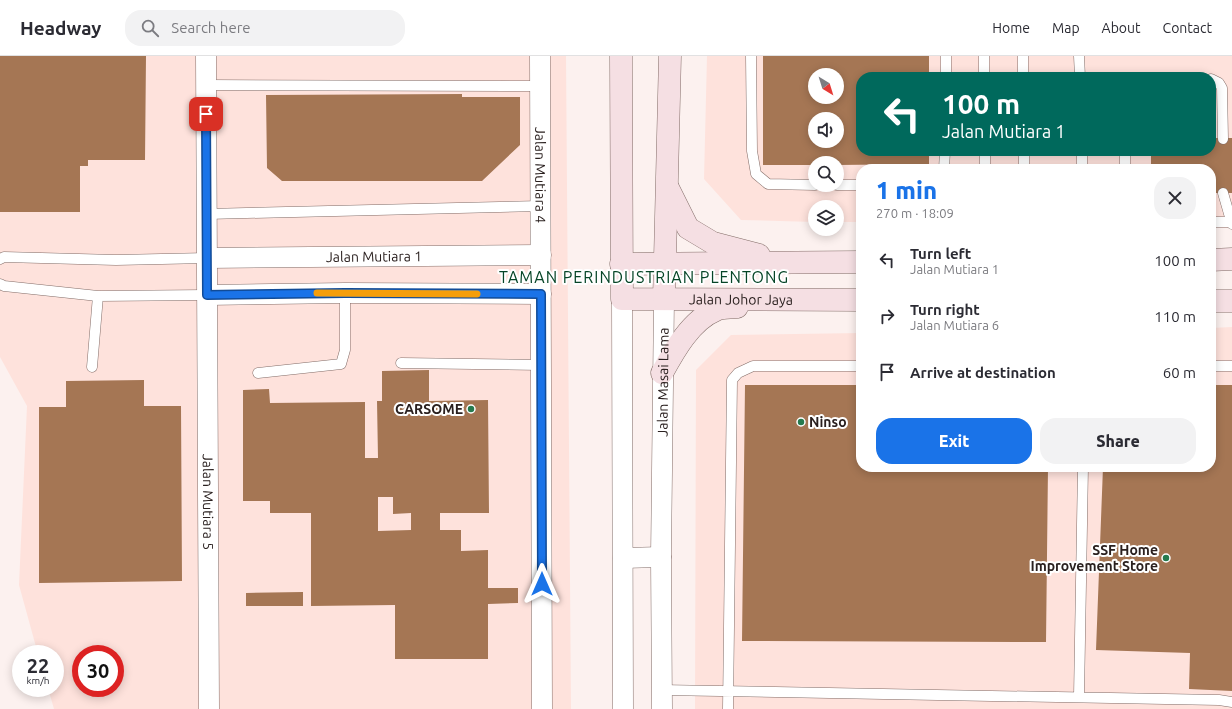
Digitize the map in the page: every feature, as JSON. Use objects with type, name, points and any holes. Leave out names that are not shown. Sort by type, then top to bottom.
[{"type":"main road","points":[[621,56],[622,299]]},
{"type":"main road","name":"Jalan Masai Lama","points":[[664,299],[670,56]]},
{"type":"main road","points":[[667,185],[688,228],[713,243],[787,263]]},
{"type":"main road","points":[[1216,260],[1232,260]]},
{"type":"main road","points":[[621,264],[856,262]]},
{"type":"main road","name":"Jalan Johor Jaya","points":[[622,299],[856,300]]},
{"type":"main road","points":[[662,373],[677,346],[698,321],[716,310],[784,300]]},
{"type":"main road","points":[[1216,301],[1232,301]]},
{"type":"street","name":"Jalan Mutiara 5","points":[[206,56],[209,709]]},
{"type":"street","name":"Jalan Mutiara 4","points":[[540,56],[542,709]]},
{"type":"street","name":"Jalan Mutiara 1","points":[[207,258],[541,255]]},
{"type":"street","points":[[207,295],[345,293],[541,294]]},
{"type":"street","points":[[622,299],[624,709]]},
{"type":"street","name":"Jalan Masai Lama","points":[[661,699],[662,373],[664,299]]},
{"type":"street","points":[[623,558],[661,557]]},
{"type":"lane","points":[[751,56],[752,151],[756,174],[768,184],[808,185]]},
{"type":"lane","points":[[946,56],[946,72]]},
{"type":"lane","points":[[984,56],[984,72]]},
{"type":"lane","points":[[1023,56],[1023,72]]},
{"type":"lane","points":[[1079,56],[1080,72]]},
{"type":"lane","points":[[1216,81],[1219,82],[1222,88],[1223,139]]},
{"type":"lane","points":[[206,85],[540,86]]},
{"type":"lane","points":[[844,185],[856,185]]},
{"type":"lane","points":[[1216,222],[1231,223],[1223,193]]},
{"type":"lane","points":[[207,214],[541,206]]},
{"type":"lane","points":[[0,259],[4,257],[116,260],[207,258]]},
{"type":"lane","points":[[0,284],[4,286],[98,296],[207,295]]},
{"type":"lane","points":[[258,374],[341,364],[346,350],[345,293]]},
{"type":"lane","points":[[92,367],[98,296]]},
{"type":"lane","points":[[401,363],[540,365]]},
{"type":"lane","points":[[728,709],[732,380],[738,373],[753,366],[856,366]]},
{"type":"lane","points":[[1216,366],[1232,366]]},
{"type":"lane","points":[[1079,697],[1083,472]]},
{"type":"lane","points":[[661,699],[728,691],[1219,700],[1232,702]]},
{"type":"shaded area","points":[[0,56],[566,56],[571,709],[54,709],[51,697],[64,697],[64,645],[36,645],[19,585],[27,406],[0,357]]},
{"type":"shaded area","points":[[707,56],[1232,56],[1232,228],[1216,227],[1216,164],[856,164],[856,222],[844,222],[844,200],[808,200],[808,222],[741,220],[704,179]]},
{"type":"shaded area","points":[[1232,327],[1232,709],[695,709],[696,370],[731,335],[856,333],[856,472],[1216,472],[1216,328]]},
{"type":"building","points":[[0,56],[146,56],[145,160],[88,160],[88,166],[80,166],[80,212],[0,212]]},
{"type":"building","points":[[763,56],[929,56],[929,72],[856,72],[856,156],[929,156],[929,164],[844,165],[844,156],[808,156],[808,165],[763,165]]},
{"type":"building","points":[[462,94],[462,97],[520,97],[520,145],[482,181],[282,181],[267,168],[266,95]]},
{"type":"building","points":[[1216,138],[1232,138],[1232,193],[1216,193],[1216,164],[1151,164],[1151,156],[1216,156]]},
{"type":"building","points":[[429,370],[429,401],[488,400],[489,513],[440,513],[440,530],[461,530],[461,551],[488,550],[488,588],[518,588],[518,603],[488,604],[488,659],[395,659],[395,605],[311,606],[311,513],[270,513],[270,501],[243,501],[243,390],[269,389],[270,403],[365,402],[365,458],[378,458],[377,401],[382,401],[382,371]],"holes":[[[378,497],[393,497],[393,514],[411,513],[411,530],[378,531]]]},
{"type":"building","points":[[144,380],[144,406],[181,406],[182,581],[39,583],[39,407],[66,407],[66,381]]},
{"type":"building","points":[[745,385],[856,385],[856,472],[1048,472],[1046,642],[742,641]]},
{"type":"building","name":"SSF Home Improvement Store","points":[[1216,385],[1232,385],[1232,691],[1189,689],[1190,653],[1096,650],[1103,472],[1216,472]]},
{"type":"building","points":[[303,592],[303,606],[246,606],[246,593]]},
{"type":"slow traffic","points":[[317,293],[477,294]]},
{"type":"place","name":"CARSOME","points":[[471,409]]},
{"type":"place","name":"Ninso","points":[[801,422]]},
{"type":"place","name":"SSF Home Improvement Store","points":[[1166,558]]},
{"type":"district","name":"TAMAN PERINDUSTRIAN PLENTONG","points":[[644,277]]},
{"type":"route","points":[[206,114],[207,295],[345,293],[541,294],[540,365],[542,584]]}]
